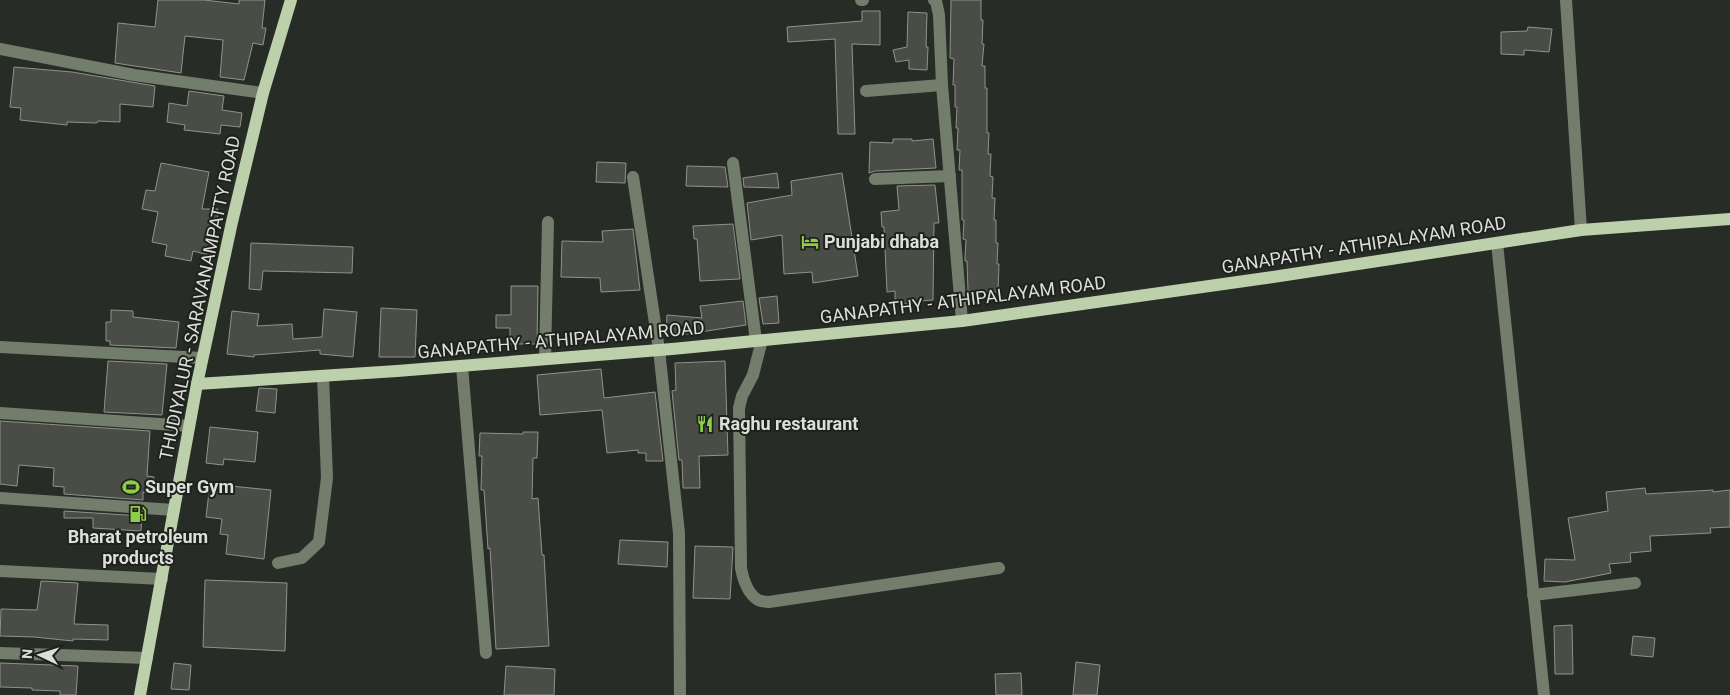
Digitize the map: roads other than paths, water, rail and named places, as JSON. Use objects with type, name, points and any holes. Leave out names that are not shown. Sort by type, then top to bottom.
[{"type":"main road","name":"THUDIYALUR - SARAVANAMPATTY ROAD","points":[[140,695],[202,358],[263,93],[291,0]]},
{"type":"main road","name":"GANAPATHY - ATHIPALAYAM ROAD","points":[[197,384],[659,350],[962,321],[1581,230],[1730,219]]},
{"type":"street","points":[[934,0],[936,1],[939,15],[942,85],[962,321]]},
{"type":"street","points":[[1566,0],[1581,230]]},
{"type":"street","points":[[0,49],[134,75],[263,93]]},
{"type":"street","points":[[866,91],[942,85]]},
{"type":"street","points":[[733,163],[759,340],[753,376],[742,396],[739,408],[741,568],[743,580],[748,590],[757,599],[770,602],[869,589],[999,568]]},
{"type":"street","points":[[875,179],[950,176]]},
{"type":"street","points":[[633,177],[659,350],[679,533],[680,695]]},
{"type":"street","points":[[545,359],[548,222]]},
{"type":"street","points":[[1497,243],[1544,695]]},
{"type":"street","points":[[0,346],[202,358]]},
{"type":"street","points":[[462,366],[486,653]]},
{"type":"street","points":[[278,563],[302,558],[320,542],[327,478],[323,376]]},
{"type":"street","points":[[0,413],[189,426]]},
{"type":"street","points":[[0,498],[174,510]]},
{"type":"street","points":[[0,571],[162,578]]},
{"type":"street","points":[[1533,595],[1635,583]]},
{"type":"street","points":[[0,652],[147,658]]},
{"type":"place","name":"Punjabi dhaba","points":[[810,242]]},
{"type":"place","name":"Raghu restaurant","points":[[705,424]]},
{"type":"place","name":"Super Gym","points":[[131,487]]},
{"type":"place","name":"Bharat petroleum products","points":[[138,514]]}]
